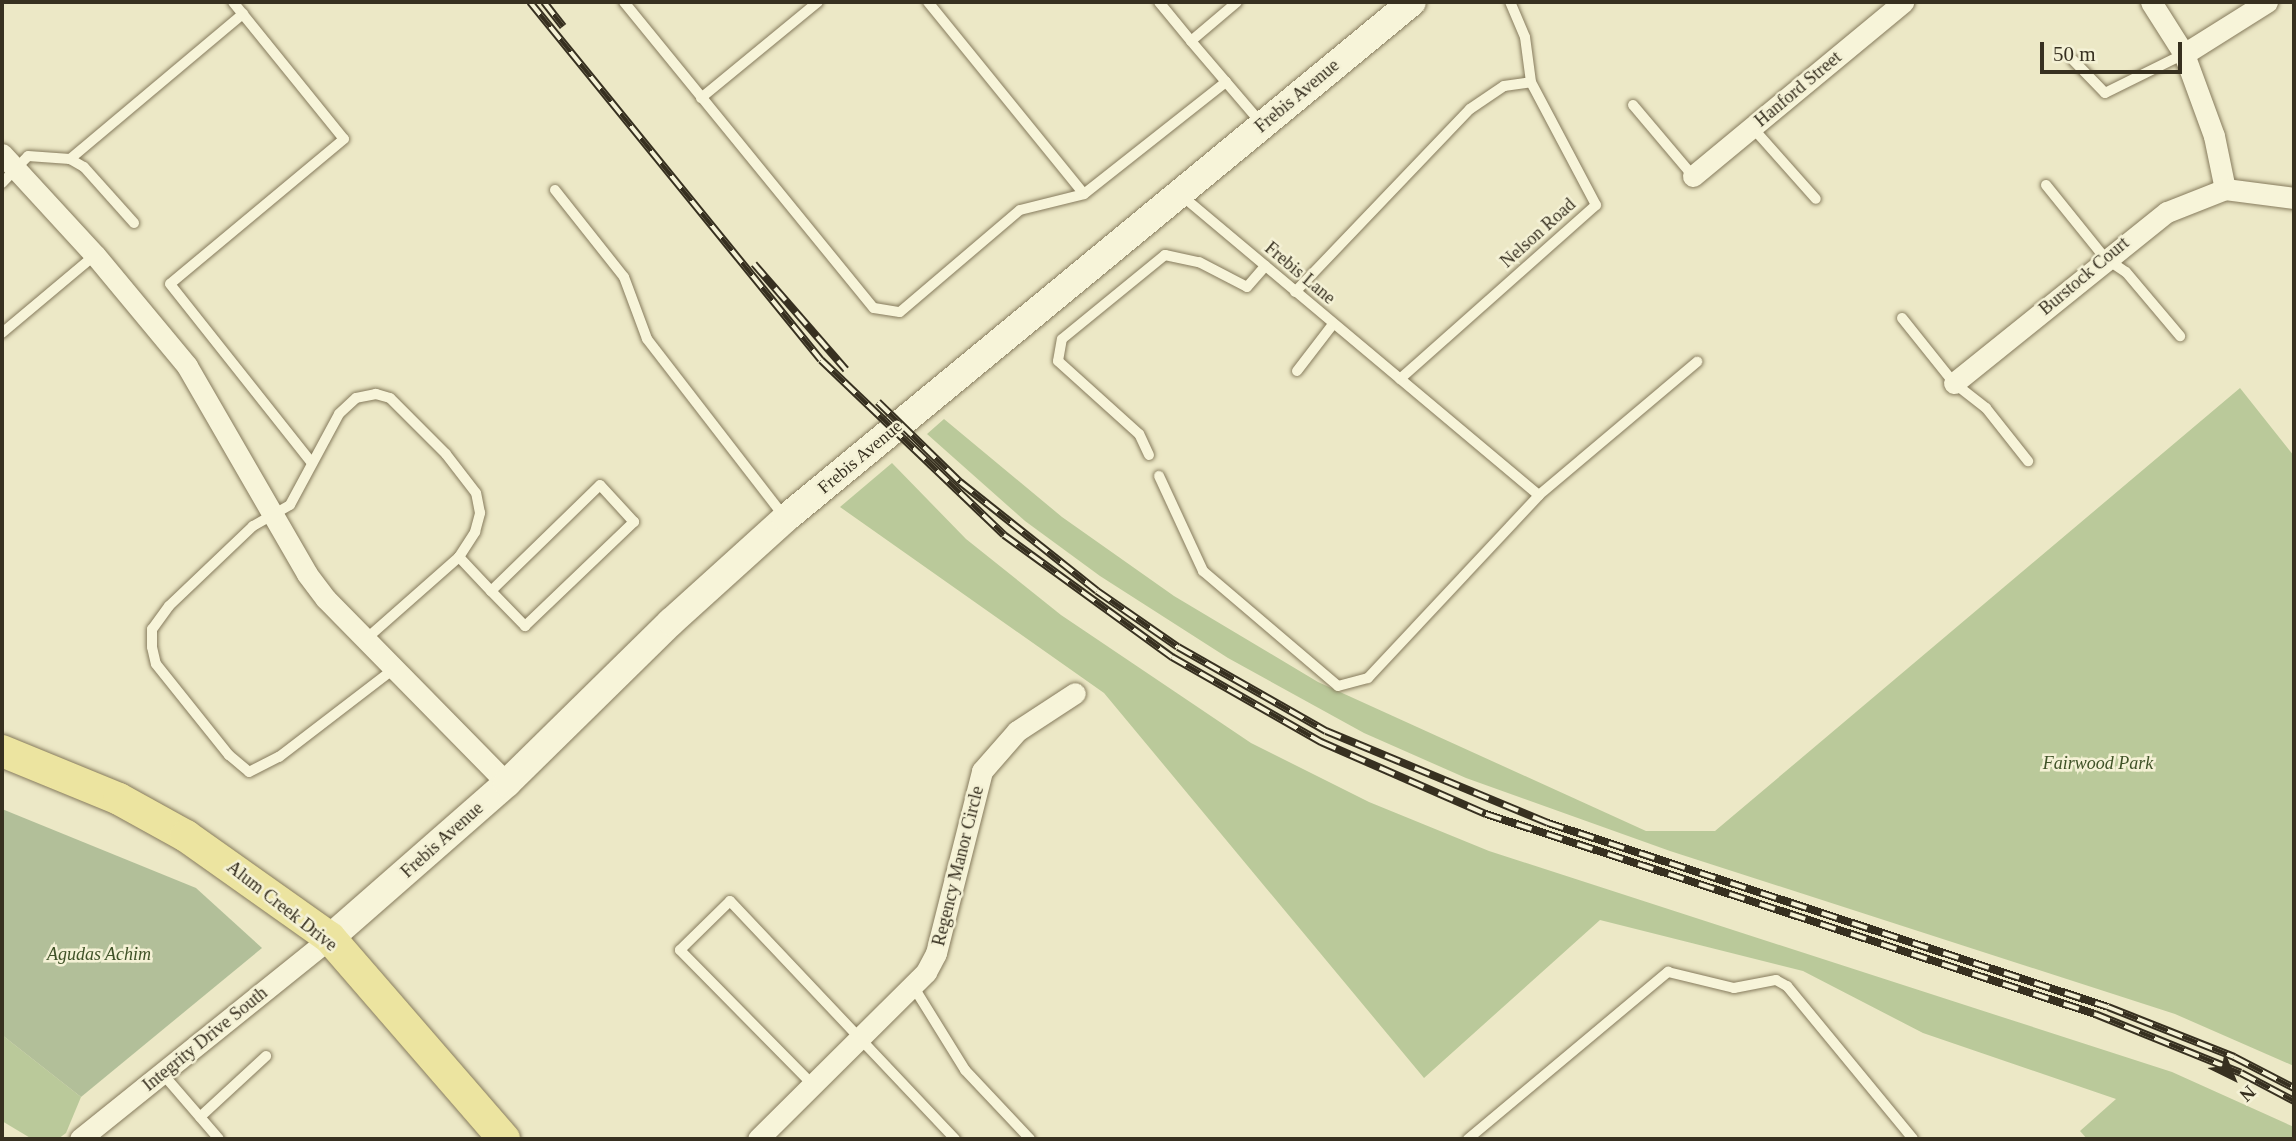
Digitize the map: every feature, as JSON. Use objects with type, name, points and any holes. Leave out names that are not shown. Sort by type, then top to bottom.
[{"type":"main road","name":"Frebis Avenue","points":[[330,938],[507,783],[671,622],[786,519],[1412,2]]},
{"type":"main road","name":"Alum Creek Drive","points":[[2,751],[119,799],[175,830],[330,938],[503,1139]]},
{"type":"street","name":"Hanford Street","points":[[1693,176],[1903,2]]},
{"type":"street","points":[[2151,2],[2184,54],[2214,136],[2225,189],[2294,198]]},
{"type":"street","points":[[2184,54],[2267,2]]},
{"type":"street","points":[[6,168],[95,254],[187,366],[307,574],[366,639],[507,783]]},
{"type":"street","name":"Burstock Court","points":[[1954,383],[2105,258],[2167,212],[2225,189]]},
{"type":"street","name":"Regency Manor Circle","points":[[758,1139],[914,986],[936,953],[982,771],[1017,730],[1075,693]]},
{"type":"street","name":"Integrity Drive South","points":[[80,1139],[330,938]]},
{"type":"lane","points":[[233,2],[344,139],[170,284],[312,463]]},
{"type":"lane","points":[[624,2],[874,308],[900,312],[1020,210],[1084,194],[1226,82]]},
{"type":"lane","points":[[701,98],[818,2]]},
{"type":"lane","points":[[928,2],[1084,194]]},
{"type":"lane","points":[[1159,2],[1263,125]]},
{"type":"lane","points":[[1191,41],[1237,2]]},
{"type":"lane","name":"Nelson Road","points":[[1400,379],[1596,205],[1531,82],[1525,37],[1510,2]]},
{"type":"lane","points":[[70,159],[243,14]]},
{"type":"lane","points":[[2073,60],[2105,93],[2184,54]]},
{"type":"lane","points":[[1295,292],[1470,109],[1504,86],[1531,82]]},
{"type":"lane","points":[[1633,104],[1693,176]]},
{"type":"lane","points":[[1752,127],[1816,199]]},
{"type":"lane","points":[[6,168],[29,156],[70,159],[85,167],[134,223]]},
{"type":"lane","points":[[2046,185],[2105,258],[2126,272],[2180,336]]},
{"type":"lane","points":[[555,190],[624,277],[646,339],[786,519]]},
{"type":"lane","name":"Frebis Lane","points":[[1179,194],[1539,495]]},
{"type":"lane","points":[[2,333],[95,254]]},
{"type":"lane","points":[[1149,454],[1139,434],[1058,361],[1062,339],[1165,255],[1199,262],[1247,287],[1265,266]]},
{"type":"lane","points":[[1902,318],[1954,383],[1986,408],[2028,461]]},
{"type":"lane","points":[[1297,372],[1333,324]]},
{"type":"lane","points":[[1159,476],[1203,571],[1338,686],[1368,678],[1539,495],[1697,362]]},
{"type":"lane","points":[[366,639],[459,557],[475,532],[480,513],[476,493],[390,398],[376,394],[356,398],[339,414],[290,505],[253,526],[169,606],[152,629],[156,664],[229,755],[249,772],[279,758],[395,668]]},
{"type":"lane","points":[[459,557],[491,591],[525,626],[634,522],[600,485],[491,591]]},
{"type":"lane","points":[[814,1086],[680,950],[730,901],[863,1038],[955,1139]]},
{"type":"lane","points":[[1468,1139],[1668,972],[1734,988],[1776,980],[1787,986],[1913,1139]]},
{"type":"lane","points":[[914,986],[965,1070],[1030,1139]]},
{"type":"lane","points":[[200,1117],[266,1056]]},
{"type":"lane","points":[[162,1073],[219,1139]]},
{"type":"green space","name":"Fairwood Park","points":[[2240,388],[2294,456],[2294,1066],[2175,1014],[1670,851],[1466,778],[1364,733],[1228,658],[1100,576],[1025,521],[927,434],[944,419],[1062,517],[1174,596],[1318,682],[1646,831],[1715,831]]},
{"type":"green space","points":[[892,463],[966,539],[1061,615],[1251,743],[1369,802],[1489,851],[2172,1072],[2294,1127],[2294,1139],[2087,1139],[2080,1131],[2116,1099],[1923,1033],[1803,971],[1600,920],[1424,1078],[1104,693],[840,507]]},
{"type":"green space","name":"Agudas Achim","points":[[2,809],[196,888],[262,948],[81,1097],[2,1035]]},
{"type":"green space","points":[[2,1035],[81,1097],[66,1133],[58,1139],[32,1139],[2,1121]]},
{"type":"railway","points":[[530,2],[821,360],[1004,535],[1172,657],[1321,742],[1486,814],[2095,1014],[2241,1073],[2294,1101]]},
{"type":"railway","points":[[544,2],[563,26]]},
{"type":"railway","points":[[754,264],[846,370]]},
{"type":"railway","points":[[878,402],[960,482],[1097,591],[1178,647],[1326,731],[1548,823],[2108,1007],[2234,1057],[2294,1088]]}]
